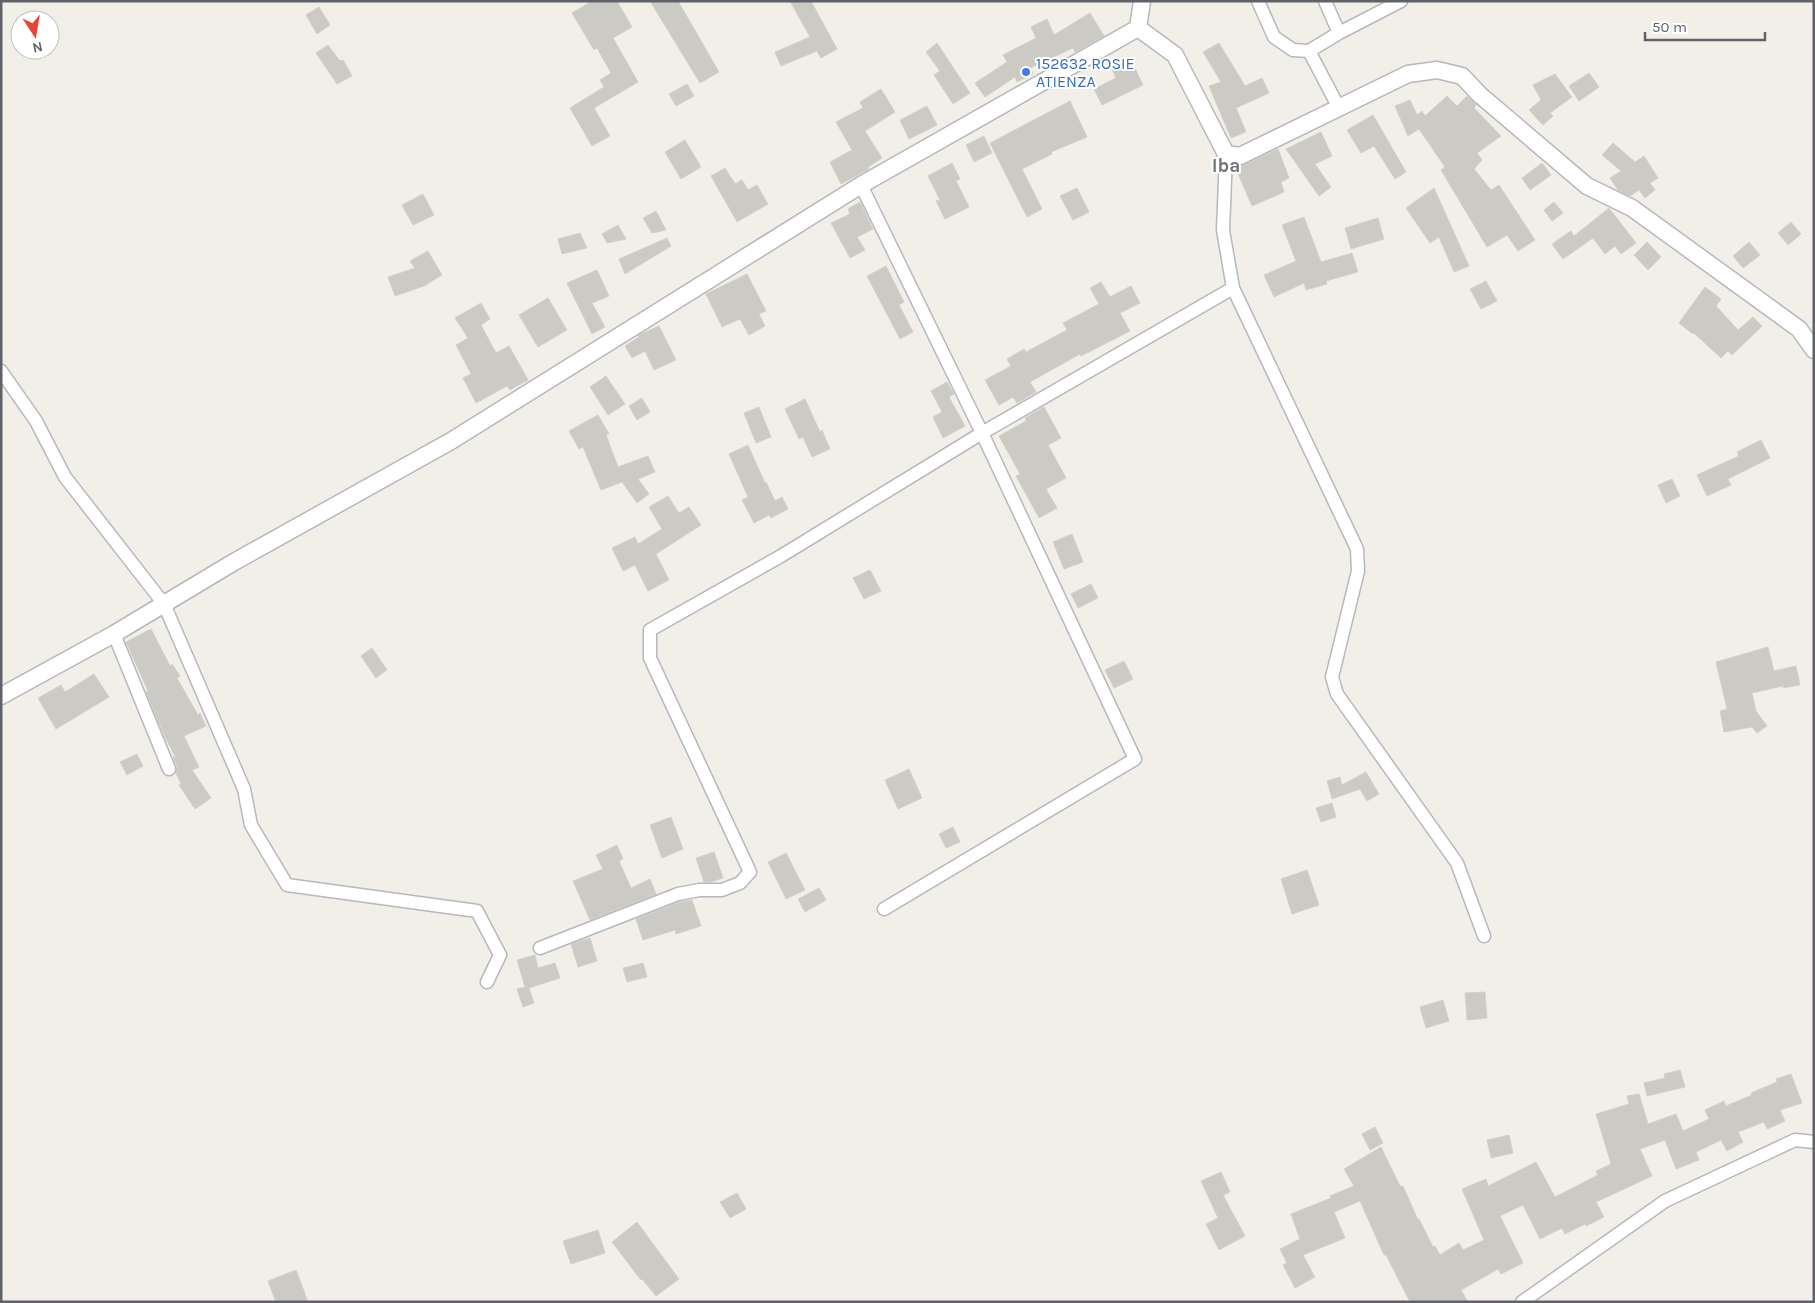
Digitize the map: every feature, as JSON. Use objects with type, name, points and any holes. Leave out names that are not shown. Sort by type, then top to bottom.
[{"type":"street","points":[[1138,28],[1142,1]]},
{"type":"street","points":[[1258,1],[1274,37],[1293,50],[1309,51],[1394,3]]},
{"type":"street","points":[[1325,1],[1338,33]]},
{"type":"street","points":[[1138,28],[1175,55],[1226,154],[1223,230],[1234,288],[1357,549],[1358,571],[1332,677],[1336,694],[1457,863],[1484,936]]},
{"type":"street","points":[[1,696],[114,634],[234,562],[451,441],[861,185],[1138,28]]},
{"type":"street","points":[[1309,51],[1339,108]]},
{"type":"street","points":[[1226,154],[1240,156],[1408,74],[1437,70],[1462,76],[1480,95],[1587,186],[1632,208],[1799,328],[1814,350]]},
{"type":"street","points":[[861,185],[982,433],[1135,759],[884,909]]},
{"type":"street","points":[[540,948],[678,894],[700,890],[722,890],[740,883],[750,872],[650,658],[650,630],[781,556],[982,433],[1234,288]]},
{"type":"street","points":[[1,371],[36,420],[65,476],[164,604],[244,790],[251,824],[287,885],[477,911],[500,955],[487,982]]},
{"type":"street","points":[[114,634],[169,769]]},
{"type":"street","points":[[1522,1302],[1665,1201],[1795,1140],[1814,1142]]},
{"type":"building","points":[[592,1],[617,1],[632,27],[613,38],[638,82],[594,108],[610,136],[592,146],[570,108],[604,87],[600,80],[611,73],[597,48],[594,50],[572,13]]},
{"type":"building","points":[[650,1],[678,1],[719,72],[700,83]]},
{"type":"building","points":[[790,1],[811,1],[837,49],[821,58],[817,51],[781,66],[775,52],[810,37]]},
{"type":"building","points":[[319,7],[330,25],[317,34],[306,15]]},
{"type":"building","points":[[1090,13],[1104,36],[1075,52],[1073,48],[1030,68],[1033,74],[1017,82],[1015,77],[985,97],[975,83],[1007,62],[1003,55],[1036,38],[1031,27],[1047,19],[1054,35]]},
{"type":"building","points":[[937,43],[970,93],[953,104],[934,75],[940,71],[926,52]]},
{"type":"building","points":[[1219,43],[1245,86],[1262,78],[1269,93],[1236,108],[1246,132],[1231,138],[1209,86],[1221,82],[1203,52]]},
{"type":"building","points":[[328,45],[340,61],[343,60],[352,76],[337,84],[316,53]]},
{"type":"building","points":[[1131,60],[1143,85],[1102,105],[1094,89],[1116,78],[1112,69]]},
{"type":"building","points":[[1589,73],[1599,87],[1579,101],[1569,86]]},
{"type":"building","points":[[1555,74],[1572,97],[1550,113],[1553,116],[1543,125],[1529,110],[1541,100],[1533,85]]},
{"type":"building","points":[[687,84],[694,96],[676,106],[669,94]]},
{"type":"building","points":[[881,89],[895,112],[865,131],[882,158],[868,167],[869,169],[841,184],[830,162],[852,150],[836,122],[863,108],[860,102]]},
{"type":"building","points":[[1447,96],[1457,106],[1467,96],[1476,105],[1474,108],[1501,136],[1477,153],[1482,160],[1474,169],[1491,190],[1499,185],[1535,240],[1518,251],[1507,235],[1487,247],[1441,170],[1445,167],[1419,129],[1408,136],[1395,106],[1410,100],[1417,115],[1422,111],[1425,116]]},
{"type":"building","points":[[1070,101],[1087,137],[1051,152],[1052,154],[1022,169],[1042,209],[1027,217],[990,143]]},
{"type":"building","points":[[927,106],[937,125],[909,139],[900,120]]},
{"type":"building","points":[[1373,115],[1406,172],[1395,179],[1374,146],[1361,153],[1347,130]]},
{"type":"building","points":[[1321,132],[1332,156],[1315,164],[1331,187],[1319,196],[1286,149]]},
{"type":"building","points":[[984,136],[992,153],[974,162],[966,145]]},
{"type":"building","points":[[685,140],[701,167],[681,179],[665,152]]},
{"type":"building","points":[[1613,143],[1635,162],[1644,156],[1658,178],[1650,183],[1655,190],[1645,198],[1639,190],[1630,196],[1618,190],[1610,178],[1621,171],[1602,155]]},
{"type":"building","points":[[1278,149],[1289,178],[1281,182],[1284,192],[1252,206],[1236,169]]},
{"type":"building","points":[[952,163],[960,179],[956,181],[969,207],[945,219],[936,201],[940,200],[928,176]]},
{"type":"building","points":[[1542,163],[1551,175],[1530,190],[1522,178]]},
{"type":"building","points":[[725,168],[735,184],[742,180],[748,190],[757,185],[768,204],[737,222],[711,176]]},
{"type":"building","points":[[1077,188],[1089,212],[1073,220],[1060,196]]},
{"type":"building","points":[[1434,188],[1469,266],[1454,272],[1439,237],[1430,243],[1406,208]]},
{"type":"building","points":[[423,194],[434,215],[413,225],[402,205]]},
{"type":"building","points":[[860,202],[873,229],[857,237],[865,250],[850,258],[831,223],[850,214],[848,209]]},
{"type":"building","points":[[1554,202],[1563,213],[1552,221],[1544,210]]},
{"type":"building","points":[[1609,208],[1636,243],[1621,254],[1615,246],[1605,254],[1593,238],[1563,259],[1552,244],[1571,231],[1574,236]]},
{"type":"building","points":[[656,211],[666,230],[652,233],[643,218]]},
{"type":"building","points":[[1304,217],[1321,262],[1352,253],[1358,272],[1326,281],[1327,284],[1306,290],[1304,283],[1274,297],[1264,275],[1296,261],[1282,225]]},
{"type":"building","points":[[1378,218],[1384,239],[1351,249],[1345,228]]},
{"type":"building","points":[[1791,222],[1801,234],[1788,245],[1778,233]]},
{"type":"building","points":[[618,225],[626,239],[607,243],[602,234]]},
{"type":"building","points":[[580,233],[587,248],[562,254],[558,239]]},
{"type":"building","points":[[667,238],[671,246],[625,274],[619,259]]},
{"type":"building","points":[[1647,242],[1661,257],[1648,270],[1634,255]]},
{"type":"building","points":[[1749,242],[1760,255],[1743,268],[1733,256]]},
{"type":"building","points":[[428,251],[442,275],[424,286],[395,296],[388,277],[415,268],[410,261]]},
{"type":"building","points":[[886,266],[904,302],[899,305],[913,332],[900,339],[867,276]]},
{"type":"building","points":[[597,270],[609,296],[592,303],[605,327],[592,334],[567,283]]},
{"type":"building","points":[[747,274],[766,311],[759,314],[765,326],[749,335],[740,319],[722,327],[706,294]]},
{"type":"building","points":[[1486,281],[1497,301],[1481,309],[1470,289]]},
{"type":"building","points":[[1101,282],[1110,297],[1131,286],[1140,303],[1120,313],[1130,331],[1081,356],[1080,354],[1030,382],[1036,392],[1017,403],[1013,397],[999,405],[985,380],[1011,366],[1007,359],[1024,349],[1026,352],[1067,330],[1063,323],[1099,304],[1090,288]]},
{"type":"building","points":[[1705,287],[1721,299],[1716,306],[1738,330],[1753,317],[1762,326],[1732,355],[1728,351],[1721,358],[1694,333],[1679,323]]},
{"type":"building","points":[[548,298],[567,330],[538,347],[519,315]]},
{"type":"building","points":[[481,303],[490,319],[481,325],[496,353],[509,346],[528,380],[510,390],[507,386],[476,403],[463,378],[471,374],[456,345],[468,338],[455,318]]},
{"type":"building","points":[[659,326],[676,360],[654,370],[645,351],[632,358],[625,346],[641,334]]},
{"type":"building","points":[[606,376],[625,404],[608,415],[590,387]]},
{"type":"building","points":[[947,382],[954,394],[949,397],[965,426],[943,438],[933,417],[942,412],[931,391]]},
{"type":"building","points":[[642,398],[650,412],[637,420],[629,406]]},
{"type":"building","points":[[805,399],[830,449],[812,457],[803,437],[799,439],[785,409]]},
{"type":"building","points":[[759,407],[771,437],[756,443],[744,413]]},
{"type":"building","points":[[1044,407],[1061,438],[1048,445],[1066,478],[1046,489],[1057,508],[1039,518],[1016,476],[1020,474],[999,436],[1026,421],[1025,418]]},
{"type":"building","points":[[598,415],[609,434],[606,435],[618,467],[648,456],[655,472],[638,479],[649,494],[637,503],[622,482],[601,490],[583,447],[579,449],[569,431]]},
{"type":"building","points":[[1761,440],[1770,458],[1728,479],[1731,485],[1707,496],[1697,475],[1739,456],[1737,452]]},
{"type":"building","points":[[748,445],[775,501],[782,497],[788,509],[771,518],[769,515],[754,523],[742,500],[748,497],[729,454]]},
{"type":"building","points":[[1672,479],[1680,496],[1666,503],[1658,485]]},
{"type":"building","points":[[668,496],[679,513],[689,507],[701,525],[656,554],[669,580],[648,591],[635,565],[623,571],[612,548],[635,537],[638,544],[662,529],[649,507]]},
{"type":"building","points":[[1072,534],[1083,562],[1064,569],[1053,542]]},
{"type":"building","points":[[870,570],[881,591],[864,599],[853,578]]},
{"type":"building","points":[[1091,584],[1098,598],[1078,608],[1071,594]]},
{"type":"building","points":[[151,629],[170,666],[172,664],[180,676],[177,678],[198,715],[200,713],[206,726],[184,736],[199,767],[192,770],[211,798],[195,809],[179,785],[181,784],[176,773],[177,766],[173,757],[175,756],[165,737],[146,692],[148,691],[126,642]]},
{"type":"building","points":[[1768,647],[1774,671],[1796,666],[1800,685],[1783,688],[1783,686],[1752,693],[1756,711],[1767,726],[1757,733],[1752,727],[1724,732],[1720,711],[1727,709],[1716,662]]},
{"type":"building","points":[[372,648],[387,670],[376,678],[361,656]]},
{"type":"building","points":[[1124,661],[1133,679],[1114,688],[1105,670]]},
{"type":"building","points":[[94,674],[109,697],[56,729],[38,698],[61,685],[65,692]]},
{"type":"building","points":[[137,754],[143,766],[127,775],[120,762]]},
{"type":"building","points":[[909,769],[922,798],[898,809],[885,780]]},
{"type":"building","points":[[1366,772],[1379,794],[1367,801],[1360,789],[1332,799],[1327,781],[1340,777],[1342,785]]},
{"type":"building","points":[[1332,803],[1336,817],[1321,822],[1316,808]]},
{"type":"building","points":[[671,817],[683,849],[662,858],[650,825]]},
{"type":"building","points":[[953,827],[960,842],[946,848],[939,834]]},
{"type":"building","points":[[617,845],[623,859],[619,861],[631,888],[650,879],[656,894],[590,920],[573,881],[603,869],[596,855]]},
{"type":"building","points":[[714,852],[723,878],[704,882],[696,858]]},
{"type":"building","points":[[786,853],[805,890],[786,899],[768,862]]},
{"type":"building","points":[[1307,870],[1319,905],[1292,914],[1281,879]]},
{"type":"building","points":[[819,888],[826,900],[805,912],[798,899]]},
{"type":"building","points":[[692,900],[701,926],[676,934],[675,930],[643,940],[636,919],[680,902]]},
{"type":"building","points":[[590,938],[597,961],[578,967],[571,944]]},
{"type":"building","points":[[535,955],[538,968],[555,963],[560,978],[529,988],[534,1003],[523,1007],[517,989],[525,987],[517,960]]},
{"type":"building","points":[[643,963],[647,977],[627,982],[623,968]]},
{"type":"building","points":[[1485,992],[1487,1018],[1467,1020],[1465,993]]},
{"type":"building","points":[[1443,1000],[1449,1021],[1426,1028],[1420,1007]]},
{"type":"building","points":[[1680,1070],[1685,1087],[1647,1096],[1644,1083],[1665,1078],[1664,1074]]},
{"type":"building","points":[[1791,1074],[1802,1103],[1780,1110],[1785,1121],[1767,1129],[1764,1122],[1738,1132],[1743,1142],[1727,1151],[1721,1140],[1696,1152],[1699,1160],[1676,1169],[1665,1140],[1640,1149],[1652,1176],[1596,1202],[1604,1217],[1586,1226],[1585,1224],[1565,1234],[1562,1228],[1540,1239],[1523,1205],[1500,1216],[1523,1263],[1501,1274],[1498,1269],[1461,1290],[1468,1302],[1410,1302],[1386,1255],[1384,1255],[1360,1201],[1334,1212],[1345,1238],[1303,1255],[1315,1277],[1295,1288],[1283,1265],[1287,1263],[1280,1249],[1300,1239],[1291,1214],[1331,1198],[1330,1196],[1354,1186],[1344,1169],[1381,1147],[1400,1186],[1403,1186],[1418,1220],[1433,1247],[1435,1246],[1440,1255],[1459,1243],[1463,1250],[1484,1240],[1462,1189],[1486,1179],[1488,1186],[1536,1162],[1555,1197],[1598,1175],[1596,1171],[1611,1164],[1596,1114],[1629,1104],[1627,1096],[1639,1094],[1648,1124],[1676,1114],[1683,1131],[1709,1119],[1705,1110],[1724,1101],[1726,1106],[1777,1082],[1776,1079]]},
{"type":"building","points":[[1375,1127],[1383,1143],[1370,1150],[1362,1134]]},
{"type":"building","points":[[1509,1135],[1513,1153],[1491,1158],[1487,1140]]},
{"type":"building","points":[[1221,1172],[1230,1192],[1223,1195],[1245,1236],[1219,1250],[1206,1224],[1218,1218],[1201,1181]]},
{"type":"building","points":[[737,1193],[746,1209],[730,1218],[720,1202]]},
{"type":"building","points":[[637,1222],[679,1279],[656,1296],[641,1280],[612,1242]]},
{"type":"building","points":[[598,1230],[605,1253],[571,1264],[563,1241]]},
{"type":"building","points":[[296,1270],[308,1302],[276,1302],[268,1281]]},
{"type":"place","name":"152632 ROSIE ATIENZA","points":[[1026,72]]},
{"type":"district","name":"Iba","points":[[1226,165]]}]
